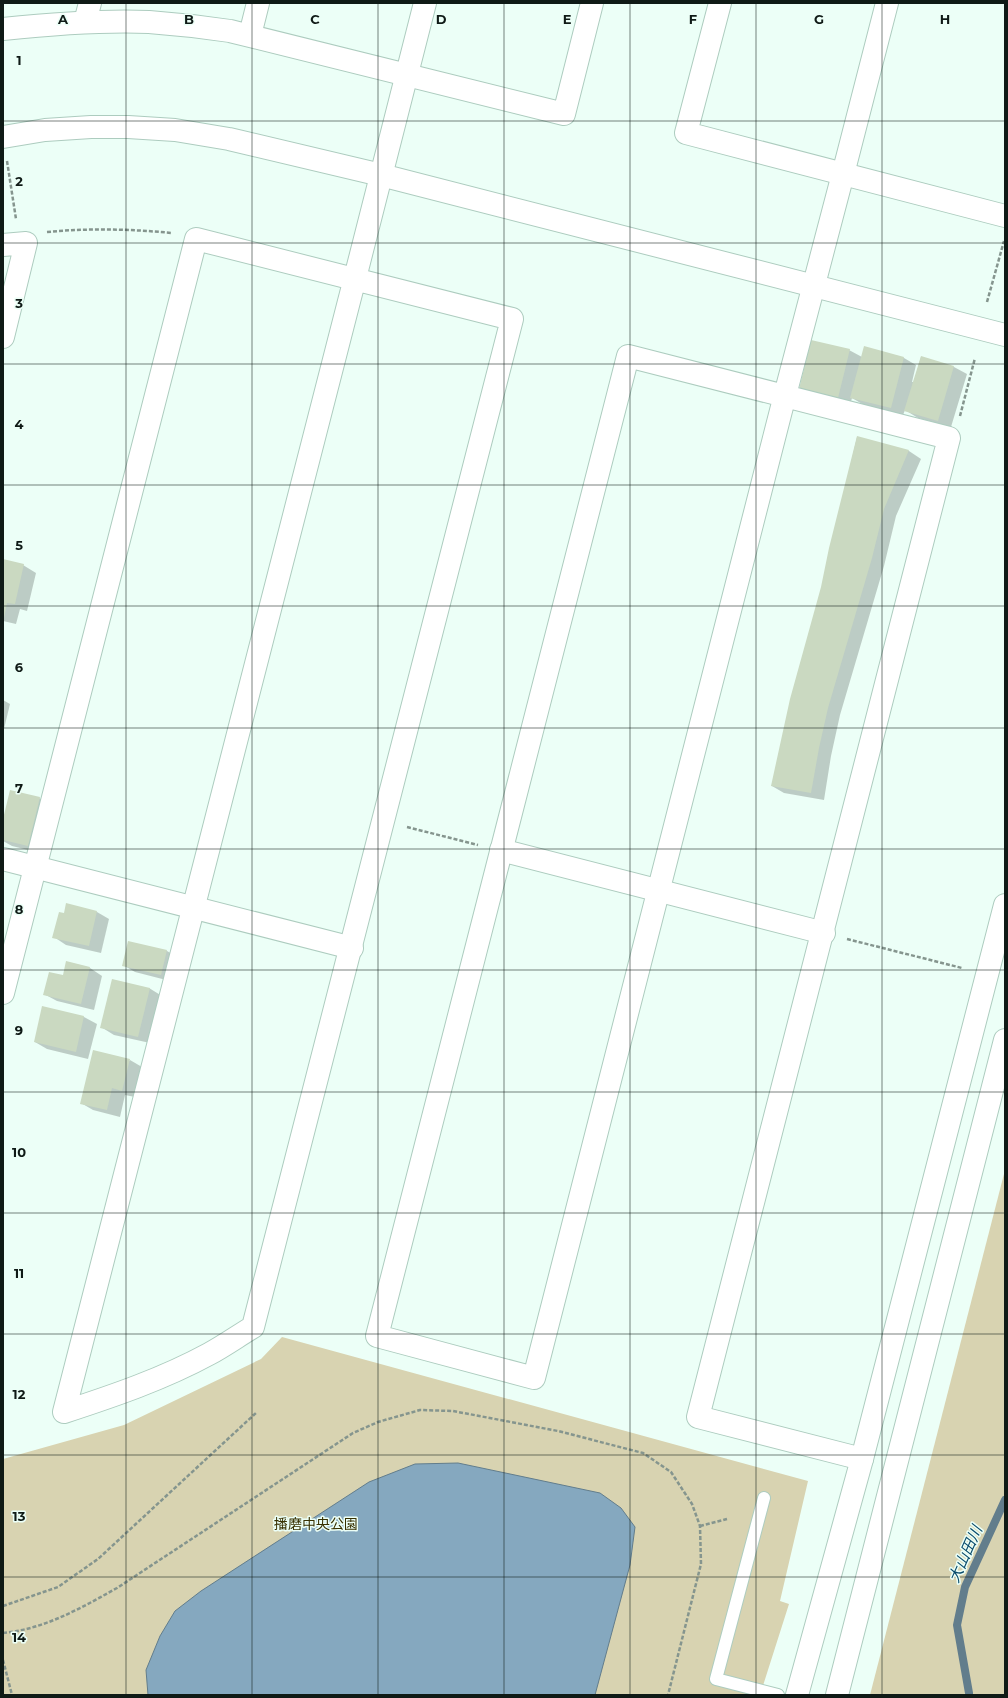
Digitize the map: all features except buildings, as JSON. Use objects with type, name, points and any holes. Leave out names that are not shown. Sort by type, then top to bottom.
[{"type":"street","points":[[250,35],[258,3]]},
{"type":"street","points":[[3,993],[196,239],[355,278],[512,319],[352,948],[253,1327],[208,1355],[167,1374],[114,1396],[64,1412],[194,908],[355,278],[381,174],[425,3]]},
{"type":"street","points":[[3,29],[87,13],[250,35],[564,114],[592,3]]},
{"type":"street","points":[[720,3],[686,133],[1005,216]]},
{"type":"street","points":[[862,1459],[698,1417],[824,933],[950,438],[785,395],[628,356],[377,1336],[534,1378],[657,891],[785,395],[887,3]]},
{"type":"street","points":[[3,137],[45,130],[91,127],[128,127],[175,130],[229,139],[381,174],[1005,335]]},
{"type":"street","points":[[3,336],[16,244]]},
{"type":"street","points":[[501,850],[824,933]]},
{"type":"street","points":[[3,859],[352,948]]},
{"type":"street","points":[[797,1695],[862,1459],[1005,905]]},
{"type":"street","points":[[837,1695],[1005,1040]]},
{"type":"lane","points":[[764,1498],[716,1679],[778,1695]]},
{"type":"path","points":[[7,160],[16,244],[37,233],[77,230],[132,229],[185,234],[196,239]]},
{"type":"path","points":[[987,302],[1005,237]]},
{"type":"path","points":[[950,438],[958,426],[975,358]]},
{"type":"path","points":[[401,826],[501,850]]},
{"type":"path","points":[[824,933],[962,968]]},
{"type":"path","points":[[3,1633],[46,1624],[78,1610],[117,1588],[353,1433],[378,1422],[420,1410],[454,1410],[544,1428],[643,1453],[671,1472],[692,1504],[700,1526],[701,1564],[668,1695]]},
{"type":"path","points":[[3,1606],[58,1587],[98,1559],[257,1412]]},
{"type":"path","points":[[700,1526],[727,1519]]},
{"type":"path","points":[[3,1660],[12,1695]]},
{"type":"green space","points":[[1005,1170],[1005,1695],[870,1695]]},
{"type":"green space","name":"播磨中央公園","points":[[282,1337],[808,1481],[780,1601],[789,1604],[760,1695],[3,1695],[3,1459],[124,1425],[261,1359]]},
{"type":"water","points":[[458,1463],[600,1493],[621,1508],[635,1527],[630,1565],[595,1695],[148,1695],[146,1670],[160,1636],[175,1611],[201,1591],[369,1482],[415,1464]]},
{"type":"waterway","name":"大山田川","points":[[969,1693],[957,1625],[965,1587],[1005,1500]]}]
